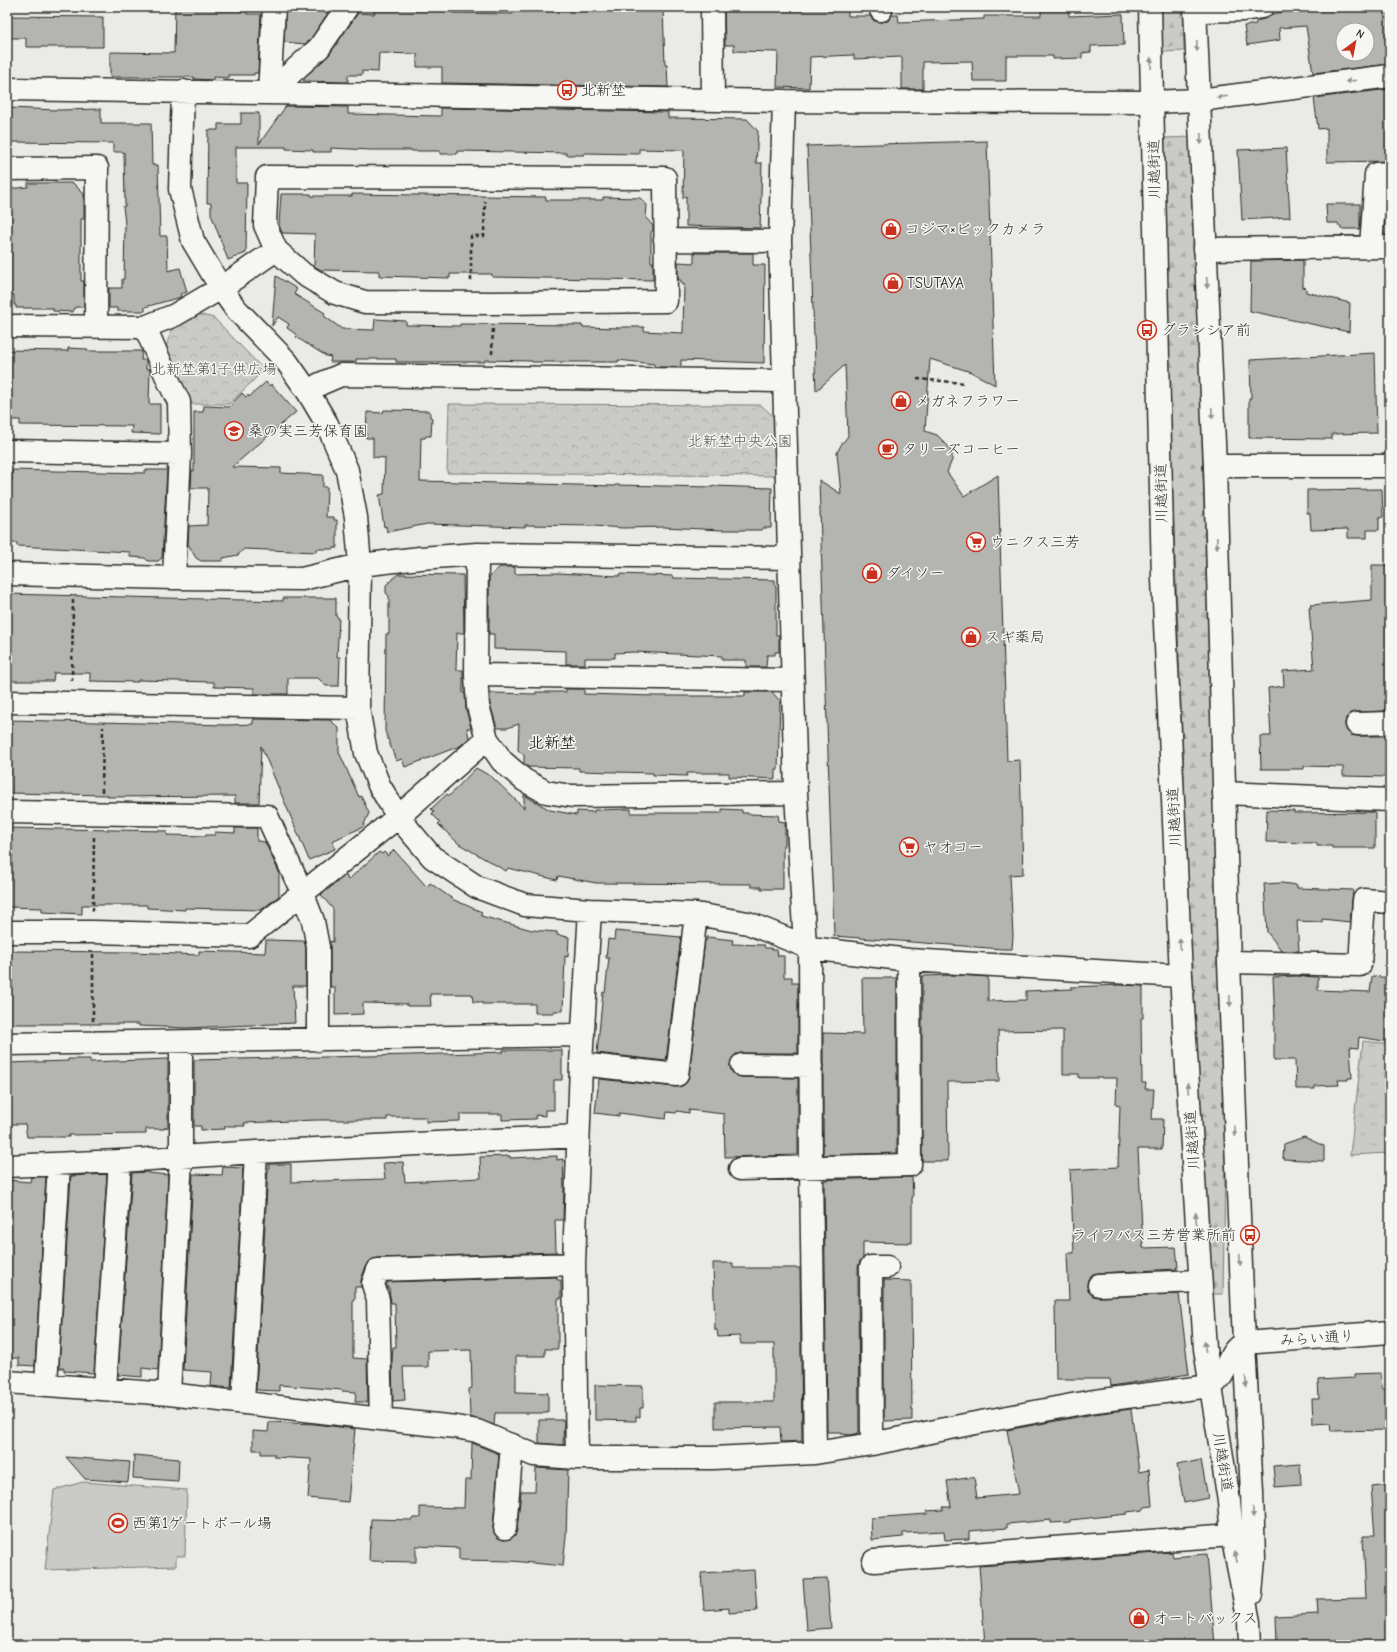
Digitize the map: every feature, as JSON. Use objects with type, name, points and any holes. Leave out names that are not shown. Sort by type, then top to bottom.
[{"type":"main road","points":[[269,93],[274,7]]},
{"type":"main road","points":[[269,93],[319,48],[347,7]]},
{"type":"main road","points":[[712,7],[713,100]]},
{"type":"main road","name":"川越街道","points":[[1150,7],[1163,578],[1181,976],[1205,1349],[1229,1501],[1232,1535],[1249,1622]]},
{"type":"main road","points":[[1195,9],[1242,10],[1262,7]]},
{"type":"main road","name":"川越街道","points":[[1195,9],[1215,466],[1229,962],[1244,1343],[1252,1492],[1254,1559],[1249,1622],[1250,1645]]},
{"type":"main road","points":[[7,88],[784,101],[1152,102],[1199,100],[1390,76]]},
{"type":"main road","points":[[183,91],[180,189],[193,241],[221,288],[235,308],[287,362],[308,392],[327,424],[346,470],[356,517],[360,565],[358,708],[366,753],[379,785],[398,817],[432,857],[477,887],[525,904],[590,910],[696,914],[748,923],[808,947],[909,960],[1181,976]]},
{"type":"main road","points":[[784,101],[780,242],[796,793],[808,947],[811,1066],[815,1453]]},
{"type":"main road","points":[[7,169],[97,168],[96,326]]},
{"type":"main road","points":[[1205,249],[1381,247],[1376,174],[1390,173]]},
{"type":"main road","points":[[267,177],[665,178],[666,240],[666,301],[493,303],[365,302],[335,293],[304,274],[276,250],[265,225],[267,177]]},
{"type":"main road","points":[[666,240],[780,242]]},
{"type":"main road","points":[[7,326],[145,327],[175,315],[221,288],[276,250]]},
{"type":"main road","points":[[145,327],[179,402],[180,454],[174,578]]},
{"type":"main road","points":[[308,392],[320,384],[341,375],[784,381]]},
{"type":"main road","points":[[7,452],[180,454]]},
{"type":"main road","points":[[1215,466],[1390,466]]},
{"type":"main road","points":[[7,574],[302,579],[360,565],[420,558],[477,554],[789,558]]},
{"type":"main road","points":[[477,554],[476,675],[478,706],[487,739],[502,762],[524,780],[546,792],[572,796],[796,793]]},
{"type":"main road","points":[[476,675],[792,680]]},
{"type":"main road","points":[[7,702],[358,708]]},
{"type":"main road","points":[[1356,724],[1390,723]]},
{"type":"main road","points":[[7,932],[93,932],[249,936],[302,892],[398,817],[487,739]]},
{"type":"main road","points":[[1224,793],[1390,800]]},
{"type":"main road","points":[[7,812],[267,816],[302,892],[313,921],[318,947],[318,1040]]},
{"type":"main road","points":[[1229,962],[1360,965],[1364,900],[1390,902]]},
{"type":"main road","points":[[577,1458],[574,1264],[581,1064],[590,910]]},
{"type":"main road","points":[[581,1064],[677,1075],[696,914]]},
{"type":"main road","points":[[740,1169],[910,1166],[909,960]]},
{"type":"main road","points":[[7,1044],[181,1043],[583,1035]]},
{"type":"main road","points":[[169,1394],[181,1157],[181,1043]]},
{"type":"main road","points":[[742,1065],[811,1066]]},
{"type":"main road","points":[[7,1166],[578,1136]]},
{"type":"main road","points":[[243,1403],[256,1152]]},
{"type":"main road","points":[[105,1389],[120,1161]]},
{"type":"main road","points":[[46,1384],[59,1164]]},
{"type":"main road","points":[[381,1419],[378,1300],[372,1284],[378,1270],[574,1264]]},
{"type":"main road","points":[[872,1444],[871,1267],[887,1267]]},
{"type":"main road","points":[[1099,1285],[1200,1281]]},
{"type":"main road","name":"みらい通り","points":[[1244,1343],[1390,1332]]},
{"type":"main road","points":[[7,1382],[169,1394],[463,1428],[477,1431],[534,1455],[577,1458],[713,1458],[815,1453],[872,1444],[1088,1402],[1210,1386],[1223,1376],[1232,1352],[1236,1347],[1244,1343]]},
{"type":"main road","points":[[505,1528],[512,1445]]},
{"type":"main road","points":[[874,1561],[1232,1535]]},
{"type":"path","points":[[471,303],[471,236],[484,236],[485,178]]},
{"type":"path","points":[[491,378],[493,303]]},
{"type":"path","points":[[917,379],[965,383]]},
{"type":"path","points":[[72,703],[73,575]]},
{"type":"path","points":[[102,814],[103,704]]},
{"type":"green space","points":[[1161,7],[1183,7],[1184,51],[1162,52]]},
{"type":"green space","points":[[1193,137],[1219,983],[1226,1114],[1223,1294],[1213,1294],[1204,1210],[1196,1084],[1166,326],[1164,138]]},
{"type":"green space","name":"北新埜第1子供広場","points":[[197,314],[214,318],[264,370],[229,404],[191,404],[166,347],[171,331]]},
{"type":"green space","name":"北新埜中央公園","points":[[449,404],[761,405],[775,418],[775,476],[447,473]]},
{"type":"green space","points":[[1363,1041],[1390,1044],[1390,1153],[1350,1155]]},
{"type":"green space","name":"西第1ゲートボール場","points":[[83,1482],[187,1490],[185,1556],[176,1556],[176,1566],[45,1570],[54,1490]]},
{"type":"building","points":[[175,7],[240,8],[240,11],[247,11],[247,14],[261,14],[258,73],[254,73],[254,75],[229,75],[229,78],[213,77],[213,80],[194,79],[194,77],[110,77],[110,52],[174,53]]},
{"type":"building","points":[[286,7],[324,7],[324,13],[328,13],[310,40],[305,44],[284,42]]},
{"type":"building","points":[[374,7],[452,7],[453,13],[513,14],[513,7],[663,7],[665,65],[667,65],[668,87],[442,83],[442,67],[417,67],[417,54],[379,53],[378,72],[362,71],[362,75],[348,75],[348,82],[303,81],[307,75],[329,55],[358,13],[374,14]]},
{"type":"building","points":[[724,7],[848,7],[848,16],[870,16],[874,21],[881,22],[888,21],[892,15],[898,15],[899,22],[984,19],[984,16],[1041,16],[1041,7],[1068,7],[1069,16],[1123,14],[1124,45],[1091,46],[1091,52],[1082,53],[1082,58],[1053,59],[1053,56],[1006,56],[1006,81],[973,81],[972,61],[923,62],[923,89],[902,89],[902,57],[854,59],[854,55],[810,57],[809,88],[777,87],[778,52],[734,51],[734,45],[725,45]]},
{"type":"building","points":[[1312,7],[1390,7],[1390,64],[1313,73],[1306,26],[1279,28],[1280,40],[1247,45],[1244,26],[1256,24],[1256,21],[1264,19],[1272,14]]},
{"type":"building","points":[[7,16],[103,17],[103,47],[26,47],[26,38],[7,38]]},
{"type":"building","points":[[1390,89],[1390,161],[1327,162],[1327,128],[1318,129],[1314,98]]},
{"type":"building","points":[[286,106],[348,107],[348,114],[441,116],[441,108],[668,112],[668,118],[747,119],[758,131],[756,163],[762,163],[760,228],[686,226],[686,196],[683,199],[684,150],[639,149],[639,154],[584,153],[584,155],[566,155],[566,153],[457,151],[457,154],[440,154],[440,151],[331,148],[331,152],[313,152],[313,150],[286,149],[286,147],[236,147],[236,183],[247,183],[246,253],[228,260],[211,214],[211,203],[207,203],[208,130],[218,130],[218,124],[241,124],[241,113],[259,113],[259,144]]},
{"type":"building","points":[[8,108],[58,110],[101,109],[101,123],[151,123],[152,165],[158,165],[160,236],[167,236],[168,271],[180,268],[187,292],[180,294],[181,297],[145,307],[145,311],[117,311],[117,308],[109,308],[109,288],[122,288],[122,279],[124,279],[124,152],[113,152],[113,143],[7,142]]},
{"type":"building","points":[[987,141],[995,385],[971,372],[930,359],[925,431],[937,435],[949,447],[952,454],[952,460],[947,472],[964,496],[998,475],[1007,761],[1020,760],[1023,874],[1010,875],[1013,936],[1012,949],[834,936],[819,480],[841,494],[837,453],[848,436],[845,365],[816,391],[807,146]]},
{"type":"building","points":[[1286,148],[1290,217],[1242,220],[1238,150]]},
{"type":"building","points":[[28,183],[73,183],[84,194],[84,219],[81,219],[81,281],[84,281],[84,307],[75,307],[73,312],[53,311],[53,308],[16,308],[16,305],[14,305],[14,295],[7,295],[7,189],[28,187]]},
{"type":"building","points":[[281,194],[311,194],[311,196],[352,196],[352,194],[546,197],[546,200],[603,200],[603,197],[640,198],[647,205],[646,218],[653,226],[653,230],[651,232],[651,262],[653,262],[653,280],[492,277],[492,274],[450,274],[450,278],[379,276],[379,271],[321,270],[314,266],[315,234],[282,233],[279,225]]},
{"type":"building","points":[[1326,204],[1360,204],[1360,229],[1341,229],[1341,226],[1339,226],[1338,223],[1327,223]]},
{"type":"building","points":[[694,253],[753,253],[753,265],[765,265],[764,363],[681,360],[681,367],[654,367],[654,364],[618,360],[618,362],[532,362],[485,360],[485,362],[396,362],[396,359],[356,359],[356,362],[330,362],[331,357],[326,356],[296,337],[297,335],[287,328],[289,324],[278,317],[272,326],[276,276],[297,289],[294,294],[325,313],[324,316],[342,329],[374,330],[375,319],[406,321],[406,325],[582,325],[582,327],[644,327],[644,331],[683,333],[684,284],[681,284],[681,280],[678,280],[678,262],[694,263]]},
{"type":"building","points":[[1303,260],[1303,287],[1306,288],[1306,292],[1350,303],[1349,332],[1250,311],[1251,261]]},
{"type":"building","points":[[68,348],[87,349],[87,351],[142,351],[141,360],[146,360],[146,369],[150,369],[149,404],[160,404],[160,434],[131,433],[132,426],[20,425],[20,420],[7,420],[7,350],[68,351]]},
{"type":"building","points":[[1375,353],[1377,433],[1332,434],[1332,439],[1249,438],[1249,398],[1251,398],[1250,360]]},
{"type":"building","points":[[266,382],[269,386],[271,384],[296,412],[232,467],[281,468],[281,473],[323,475],[323,487],[327,487],[326,517],[334,517],[334,520],[337,520],[337,548],[316,549],[316,552],[244,549],[238,555],[223,558],[223,561],[201,561],[196,558],[188,544],[189,526],[207,525],[208,488],[191,488],[192,470],[194,471],[194,412],[203,412],[204,406],[229,407],[242,393],[246,397],[248,395],[249,397]]},
{"type":"building","points":[[384,410],[430,411],[430,417],[432,418],[431,436],[421,438],[420,481],[772,488],[771,528],[762,528],[762,530],[721,530],[664,527],[623,528],[525,525],[525,527],[427,524],[387,532],[386,526],[384,527],[379,495],[384,494],[385,458],[373,457],[373,438],[366,438],[367,412],[383,413]]},
{"type":"building","points":[[12,470],[145,473],[145,470],[167,470],[162,558],[158,561],[148,561],[145,558],[130,557],[130,552],[17,546],[17,543],[7,543],[7,480],[12,481]]},
{"type":"building","points":[[1382,489],[1383,517],[1379,518],[1379,530],[1367,530],[1367,538],[1348,538],[1348,529],[1311,530],[1310,513],[1307,513],[1307,490]]},
{"type":"building","points":[[1372,565],[1390,565],[1390,705],[1386,705],[1386,711],[1351,713],[1346,718],[1345,725],[1347,731],[1351,735],[1387,736],[1387,745],[1390,745],[1390,777],[1343,776],[1343,767],[1304,766],[1304,769],[1261,769],[1260,736],[1271,736],[1268,688],[1284,686],[1283,671],[1314,669],[1310,605],[1372,600]]},
{"type":"building","points":[[500,567],[515,567],[515,574],[556,573],[620,576],[620,574],[673,576],[673,578],[775,580],[776,635],[779,635],[779,652],[775,652],[775,655],[767,655],[766,667],[746,667],[746,660],[722,660],[722,656],[634,652],[615,653],[615,658],[585,658],[585,664],[566,664],[566,651],[494,649],[494,634],[489,634],[489,577]]},
{"type":"building","points":[[398,574],[463,575],[464,633],[457,633],[456,670],[463,670],[463,693],[465,693],[466,709],[471,728],[467,728],[469,738],[460,746],[405,767],[402,759],[396,761],[385,731],[386,634],[389,634],[389,596],[386,593],[386,585]]},
{"type":"building","points":[[7,594],[283,601],[283,598],[336,598],[336,616],[339,618],[337,657],[340,657],[339,686],[326,686],[318,678],[288,678],[288,694],[254,694],[254,688],[214,687],[214,682],[138,680],[138,682],[90,681],[90,673],[54,673],[53,681],[7,681]]},
{"type":"building","points":[[566,689],[584,689],[584,694],[655,696],[745,696],[745,692],[772,692],[780,701],[778,770],[775,769],[775,779],[729,777],[729,773],[687,773],[687,776],[653,775],[653,773],[579,771],[579,768],[528,767],[524,764],[524,755],[518,750],[519,724],[507,728],[497,728],[490,704],[490,693],[536,694],[536,692],[566,692]]},
{"type":"building","points":[[253,719],[330,720],[339,728],[339,752],[359,797],[361,796],[369,813],[363,827],[332,841],[335,849],[309,860],[261,746],[259,803],[235,803],[235,796],[108,797],[108,795],[7,793],[7,729],[9,730],[9,720],[227,725],[253,724]]},
{"type":"building","points":[[476,768],[492,777],[524,808],[524,795],[550,810],[577,815],[577,811],[594,812],[594,810],[631,809],[631,813],[722,813],[722,809],[742,810],[742,813],[748,814],[778,815],[779,821],[785,822],[785,845],[783,845],[783,889],[761,889],[761,887],[751,887],[751,884],[596,883],[558,876],[557,880],[508,868],[506,871],[459,844],[438,824],[440,822],[432,814],[434,811],[431,809],[447,794],[449,796]]},
{"type":"building","points":[[1267,810],[1294,811],[1294,813],[1375,812],[1375,848],[1332,848],[1332,846],[1317,846],[1317,843],[1266,842]]},
{"type":"building","points":[[7,828],[167,831],[167,835],[206,836],[215,835],[215,832],[235,833],[235,828],[257,828],[257,841],[265,842],[279,872],[279,896],[261,910],[185,908],[185,910],[147,908],[147,905],[82,905],[82,914],[42,912],[42,908],[7,907]]},
{"type":"building","points":[[394,850],[427,887],[430,883],[454,900],[482,912],[481,916],[532,930],[557,932],[557,935],[569,937],[568,957],[565,956],[563,1011],[554,1011],[554,1013],[535,1013],[535,1004],[482,1004],[482,1002],[473,1002],[472,994],[430,994],[431,1006],[363,1003],[363,1014],[335,1015],[335,987],[330,987],[330,941],[333,942],[333,909],[321,895],[346,875],[348,880],[379,852],[382,854],[384,852],[388,856]]},
{"type":"building","points":[[1281,883],[1297,885],[1297,888],[1353,890],[1350,922],[1322,919],[1322,922],[1297,921],[1299,951],[1282,951],[1267,932],[1264,884]]},
{"type":"building","points":[[615,931],[681,937],[666,1061],[597,1053],[603,992],[605,993],[609,958],[606,958],[608,939],[614,940]]},
{"type":"building","points":[[707,937],[733,940],[732,944],[764,945],[765,948],[777,950],[778,956],[784,956],[784,977],[792,977],[792,983],[798,983],[798,1053],[736,1054],[732,1058],[730,1065],[731,1071],[736,1076],[741,1077],[798,1078],[798,1155],[725,1157],[724,1114],[689,1110],[689,1113],[677,1111],[676,1113],[667,1112],[666,1119],[619,1113],[619,1116],[595,1113],[599,1079],[676,1087],[682,1086],[687,1082],[689,1076],[705,940],[707,940]]},
{"type":"building","points":[[266,940],[304,941],[306,948],[306,986],[293,986],[295,1023],[186,1028],[139,1026],[139,1024],[7,1024],[7,951],[134,952],[199,955],[199,951],[265,953]]},
{"type":"building","points":[[957,975],[988,977],[988,1001],[1026,1000],[1026,991],[1072,989],[1071,987],[1121,985],[1143,986],[1143,1018],[1141,1018],[1142,1083],[1146,1083],[1145,1089],[1154,1089],[1152,1119],[1163,1119],[1162,1149],[1138,1149],[1143,1248],[1176,1247],[1178,1267],[1176,1267],[1177,1269],[1093,1274],[1088,1279],[1087,1286],[1088,1291],[1093,1296],[1099,1297],[1179,1294],[1189,1374],[1111,1386],[1110,1379],[1056,1379],[1055,1301],[1069,1301],[1067,1253],[1074,1253],[1070,1170],[1118,1167],[1120,1105],[1116,1104],[1117,1078],[1079,1078],[1079,1074],[1063,1074],[1063,1030],[998,1031],[999,1081],[947,1082],[948,1161],[922,1161],[922,976]]},
{"type":"building","points":[[1372,976],[1390,978],[1390,1042],[1359,1037],[1358,1048],[1350,1047],[1352,1078],[1348,1078],[1348,1080],[1338,1080],[1339,1085],[1315,1086],[1315,1089],[1296,1089],[1295,1060],[1274,1060],[1275,1020],[1273,977],[1318,977],[1318,990],[1370,992]]},
{"type":"building","points":[[862,978],[897,978],[897,1153],[823,1155],[823,1033],[863,1034]]},
{"type":"building","points":[[503,1050],[562,1050],[562,1080],[554,1080],[554,1110],[545,1110],[545,1116],[536,1115],[536,1119],[502,1120],[502,1114],[460,1114],[460,1121],[426,1122],[426,1117],[387,1117],[387,1120],[316,1120],[244,1123],[245,1126],[225,1126],[225,1129],[201,1130],[201,1126],[194,1126],[194,1060],[412,1055],[503,1052]]},
{"type":"building","points":[[68,1059],[90,1059],[90,1062],[168,1059],[168,1127],[164,1129],[146,1129],[146,1134],[27,1137],[25,1124],[7,1124],[7,1063],[68,1061]]},
{"type":"building","points":[[1304,1137],[1324,1146],[1324,1161],[1283,1159],[1284,1144]]},
{"type":"building","points":[[510,1156],[510,1158],[557,1156],[557,1160],[563,1159],[563,1220],[555,1220],[556,1252],[378,1258],[371,1260],[366,1266],[361,1280],[361,1287],[355,1287],[355,1299],[353,1299],[353,1358],[367,1359],[368,1402],[355,1402],[356,1392],[342,1390],[279,1385],[279,1391],[256,1390],[269,1164],[291,1164],[291,1182],[385,1179],[383,1163],[403,1162],[405,1182],[481,1178],[480,1157]]},
{"type":"building","points":[[223,1167],[243,1168],[231,1388],[211,1386],[212,1372],[183,1370],[193,1174],[222,1175]]},
{"type":"building","points":[[148,1172],[168,1175],[158,1370],[142,1368],[142,1377],[118,1375],[132,1173]]},
{"type":"building","points":[[107,1174],[94,1373],[64,1371],[64,1368],[59,1368],[71,1176]]},
{"type":"building","points":[[31,1177],[46,1177],[35,1366],[19,1365],[19,1358],[7,1358],[7,1180],[30,1182]]},
{"type":"building","points":[[912,1177],[912,1243],[863,1242],[863,1258],[858,1267],[859,1433],[851,1435],[842,1434],[842,1432],[827,1432],[824,1180]]},
{"type":"building","points":[[713,1263],[733,1263],[733,1268],[800,1268],[802,1441],[781,1442],[780,1427],[715,1428],[715,1402],[774,1402],[774,1344],[741,1344],[739,1336],[718,1337],[717,1330],[715,1330]]},
{"type":"building","points":[[557,1277],[557,1280],[561,1280],[561,1299],[558,1299],[558,1349],[545,1349],[545,1356],[516,1356],[516,1392],[548,1393],[548,1413],[495,1413],[494,1425],[470,1417],[469,1389],[472,1388],[471,1350],[428,1351],[428,1367],[403,1367],[405,1400],[393,1401],[392,1361],[393,1347],[396,1347],[395,1303],[391,1303],[387,1282]]},
{"type":"building","points":[[884,1280],[911,1281],[912,1420],[884,1421]]},
{"type":"building","points":[[1381,1373],[1382,1389],[1388,1389],[1390,1430],[1331,1431],[1330,1423],[1313,1424],[1312,1399],[1319,1399],[1318,1380],[1354,1378],[1354,1374]]},
{"type":"building","points":[[595,1385],[643,1386],[643,1408],[640,1408],[640,1417],[636,1416],[636,1421],[595,1420]]},
{"type":"building","points":[[1131,1409],[1139,1472],[1149,1470],[1152,1506],[1145,1507],[1143,1510],[1127,1512],[1127,1514],[1070,1520],[1070,1522],[1051,1523],[1051,1520],[1007,1524],[1007,1528],[969,1531],[969,1539],[945,1540],[944,1531],[903,1533],[903,1537],[872,1540],[871,1518],[927,1514],[927,1511],[943,1510],[943,1507],[951,1507],[947,1481],[974,1477],[977,1498],[1019,1494],[1007,1430],[1094,1414]]},
{"type":"building","points":[[539,1420],[564,1420],[563,1445],[539,1443]]},
{"type":"building","points":[[269,1422],[315,1424],[355,1429],[348,1502],[308,1498],[311,1459],[274,1457],[274,1454],[261,1454],[261,1450],[253,1450],[253,1431],[268,1432]]},
{"type":"building","points":[[472,1443],[499,1454],[493,1527],[494,1533],[498,1538],[504,1540],[510,1539],[515,1535],[521,1491],[535,1491],[536,1468],[568,1470],[566,1537],[563,1566],[512,1561],[459,1560],[459,1548],[416,1546],[416,1562],[369,1561],[371,1519],[412,1520],[413,1518],[420,1518],[420,1507],[464,1508],[465,1480],[471,1480]]},
{"type":"building","points":[[134,1455],[179,1459],[178,1481],[133,1478]]},
{"type":"building","points":[[66,1457],[130,1462],[128,1482],[85,1479]]},
{"type":"building","points":[[1201,1460],[1208,1498],[1184,1503],[1177,1465]]},
{"type":"building","points":[[1300,1464],[1301,1485],[1275,1487],[1273,1466]]},
{"type":"building","points":[[1390,1484],[1390,1645],[1277,1645],[1276,1616],[1318,1614],[1317,1599],[1366,1598],[1363,1536],[1375,1536],[1371,1486]]},
{"type":"building","points":[[1172,1552],[1173,1557],[1207,1554],[1215,1645],[985,1645],[979,1566]]},
{"type":"building","points":[[754,1570],[757,1611],[729,1613],[729,1608],[704,1610],[701,1573]]},
{"type":"building","points":[[827,1578],[831,1628],[807,1630],[803,1579]]},
{"type":"place","name":"北新埜","points":[[567,90]]},
{"type":"place","name":"コジマ×ビックカメラ","points":[[891,229]]},
{"type":"place","name":"TSUTAYA","points":[[893,283]]},
{"type":"place","name":"グランシア前","points":[[1147,330]]},
{"type":"place","name":"メガネフラワー","points":[[901,401]]},
{"type":"place","name":"桑の実三芳保育園","points":[[234,431]]},
{"type":"place","name":"タリーズコーヒー","points":[[888,449]]},
{"type":"place","name":"ウニクス三芳","points":[[976,542]]},
{"type":"place","name":"ダイソー","points":[[872,573]]},
{"type":"place","name":"スギ薬局","points":[[971,637]]},
{"type":"place","name":"ヤオコー","points":[[909,847]]},
{"type":"place","name":"ライフバス三芳営業所前","points":[[1250,1235]]},
{"type":"place","name":"西第1ゲートボール場","points":[[118,1523]]},
{"type":"place","name":"オートバックス","points":[[1139,1618]]},
{"type":"district","name":"北新埜","points":[[552,743]]}]
